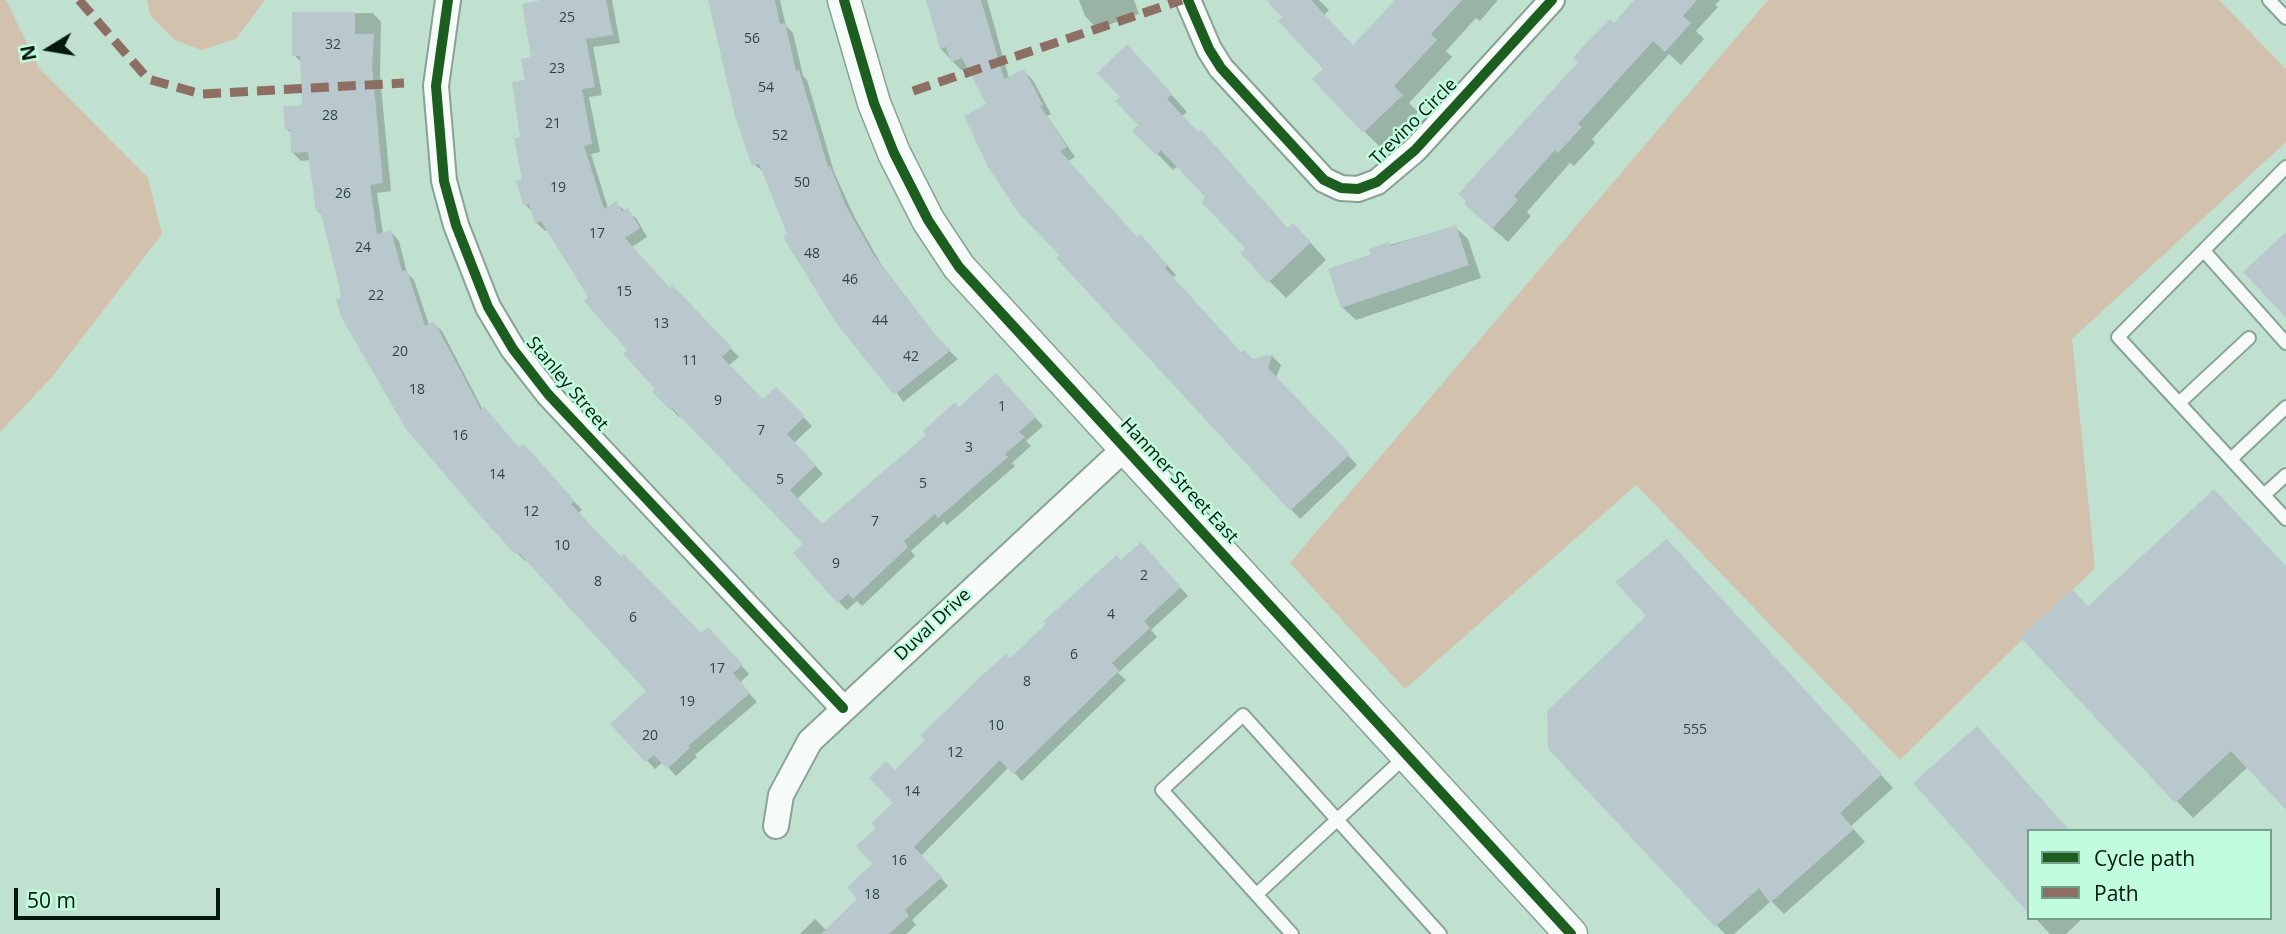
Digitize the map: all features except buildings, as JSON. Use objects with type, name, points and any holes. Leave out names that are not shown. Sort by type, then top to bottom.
[{"type":"street","name":"Stanley Street","points":[[448,0],[436,86],[443,168],[456,225],[488,307],[513,349],[548,394],[843,708]]},
{"type":"street","name":"Hanmer Street East","points":[[844,0],[874,103],[894,153],[942,243],[981,294],[1408,754],[1571,934]]},
{"type":"street","name":"Trevino Circle","points":[[1188,0],[1209,49],[1222,68],[1324,180],[1341,188],[1358,189],[1377,182],[1415,150],[1552,0]]},
{"type":"street","name":"Duval Drive","points":[[776,826],[781,795],[810,741],[1125,448]]},
{"type":"lane","points":[[2269,0],[2286,18]]},
{"type":"lane","points":[[2286,167],[2118,337],[2286,519]]},
{"type":"lane","points":[[2204,251],[2286,343]]},
{"type":"lane","points":[[2179,403],[2249,338]]},
{"type":"lane","points":[[2231,459],[2286,407]]},
{"type":"lane","points":[[2264,495],[2286,475]]},
{"type":"lane","points":[[1292,934],[1162,790],[1242,715],[1338,818],[1440,934]]},
{"type":"lane","points":[[1257,894],[1408,754]]},
{"type":"shaded area","points":[[0,0],[6,0],[39,68],[148,178],[162,234],[52,377],[0,432]]},
{"type":"shaded area","points":[[147,0],[265,0],[236,39],[201,50],[173,39],[150,15]]},
{"type":"shaded area","points":[[1768,0],[2219,0],[2286,69],[2286,142],[2072,339],[2095,568],[1900,760],[1636,485],[1405,689],[1290,563]]},
{"type":"marked path","points":[[79,0],[148,79],[201,94],[404,83]]},
{"type":"marked path","points":[[913,91],[1182,0]]},
{"type":"cycle path","points":[[448,0],[436,86],[444,181],[456,225],[488,307],[513,349],[548,394],[843,708]]},
{"type":"cycle path","points":[[844,0],[874,103],[894,153],[928,220],[959,267],[1571,934]]},
{"type":"cycle path","points":[[1188,0],[1209,49],[1221,68],[1324,180],[1341,188],[1358,189],[1377,182],[1415,150],[1552,0]]}]
